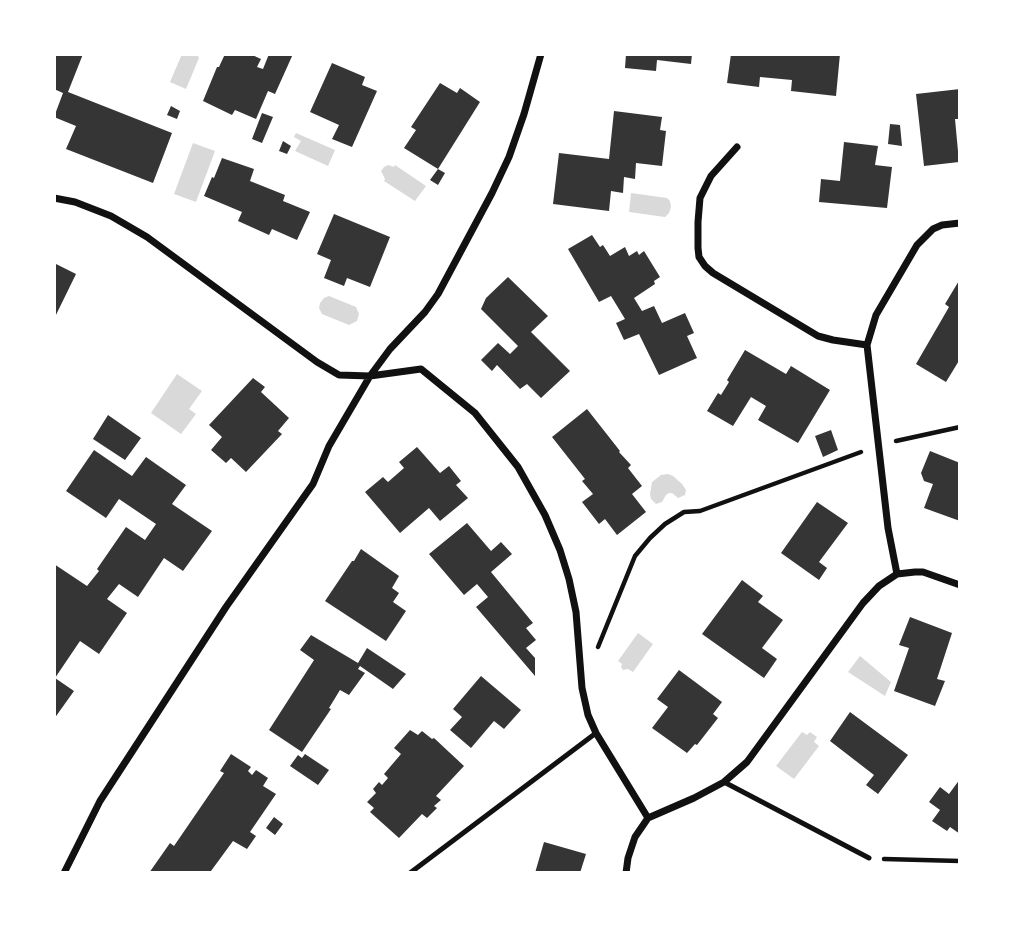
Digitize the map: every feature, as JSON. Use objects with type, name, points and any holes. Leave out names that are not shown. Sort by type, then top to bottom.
[{"type":"street","points":[[64,873],[100,801],[226,607],[313,484],[329,446],[370,376],[438,293],[509,157],[541,55],[531,54]]},
{"type":"street","points":[[737,147],[712,176],[700,198],[699,257],[713,274],[818,336],[833,341],[867,345]]},
{"type":"street","points":[[54,198],[75,202],[111,216],[147,237],[339,375],[370,376],[421,369],[475,412],[518,467],[545,515],[569,579],[576,612],[582,688],[588,715],[596,733],[649,818]]},
{"type":"street","points":[[897,574],[888,528],[867,345],[876,315],[917,245],[933,229],[960,223]]},
{"type":"street","points":[[626,873],[635,837],[649,818],[724,782],[747,762],[863,603],[879,586],[897,574],[915,572],[923,572],[960,585]]},
{"type":"lane","points":[[410,873],[596,733]]},
{"type":"lane","points":[[724,782],[869,858]]},
{"type":"path","points":[[580,667],[600,645],[635,556],[650,538],[684,512],[701,510],[878,446],[960,427]]},
{"type":"path","points":[[869,858],[960,861]]},
{"type":"shaded area","points":[[182,54],[197,54],[199,58],[186,89],[170,82]]},
{"type":"shaded area","points":[[296,133],[335,150],[328,166],[295,151],[301,141],[294,137]]},
{"type":"shaded area","points":[[193,143],[215,151],[196,202],[174,194]]},
{"type":"shaded area","points":[[388,165],[395,165],[426,186],[415,201],[384,181],[381,171]]},
{"type":"shaded area","points":[[631,193],[667,198],[671,207],[669,213],[665,217],[629,212]]},
{"type":"shaded area","points":[[329,296],[356,307],[359,314],[357,321],[349,325],[322,314],[320,303]]},
{"type":"shaded area","points":[[177,374],[202,391],[189,409],[196,414],[181,434],[151,413]]},
{"type":"shaded area","points":[[668,474],[682,484],[686,490],[685,495],[678,498],[669,493],[662,502],[656,504],[650,494],[652,482],[661,475]]},
{"type":"shaded area","points":[[638,633],[653,644],[633,672],[623,670],[618,661]]},
{"type":"shaded area","points":[[860,656],[891,682],[885,696],[848,672]]},
{"type":"shaded area","points":[[802,732],[807,735],[810,732],[817,737],[814,742],[819,746],[794,779],[776,766]]},
{"type":"building","points":[[54,54],[83,54],[68,92],[172,133],[153,183],[66,149],[76,126],[54,117],[63,93],[54,89]]},
{"type":"building","points":[[225,54],[250,54],[261,59],[257,67],[263,69],[269,54],[293,54],[275,94],[268,91],[256,119],[235,110],[232,115],[203,101]]},
{"type":"building","points":[[626,54],[692,54],[691,64],[657,60],[656,71],[625,68]]},
{"type":"building","points":[[731,54],[840,54],[836,96],[791,91],[792,80],[760,77],[759,87],[727,83]]},
{"type":"building","points":[[332,63],[365,77],[362,85],[377,91],[352,147],[332,139],[339,125],[310,112]]},
{"type":"building","points":[[440,83],[457,93],[460,88],[480,102],[438,169],[404,148],[416,130],[411,127]]},
{"type":"building","points":[[960,89],[960,119],[955,119],[959,162],[924,166],[916,94]]},
{"type":"building","points":[[171,106],[180,111],[177,119],[167,115]]},
{"type":"building","points":[[614,111],[662,117],[660,130],[666,131],[662,166],[636,163],[635,179],[624,177],[623,193],[611,191],[609,211],[553,204],[559,153],[609,159]]},
{"type":"building","points":[[262,113],[273,117],[262,143],[252,139]]},
{"type":"building","points":[[890,124],[900,125],[902,146],[888,144]]},
{"type":"building","points":[[283,141],[291,146],[287,154],[279,151]]},
{"type":"building","points":[[844,142],[878,146],[875,165],[892,167],[887,208],[819,202],[821,179],[840,181]]},
{"type":"building","points":[[222,158],[254,169],[250,181],[285,195],[283,201],[310,212],[297,240],[272,229],[269,235],[238,221],[242,212],[204,196]]},
{"type":"building","points":[[438,169],[445,173],[438,185],[430,180]]},
{"type":"building","points":[[334,214],[390,237],[370,287],[347,278],[344,286],[324,278],[331,260],[317,254]]},
{"type":"building","points":[[592,235],[610,256],[625,247],[629,256],[637,251],[639,255],[644,251],[660,277],[654,281],[655,284],[634,298],[642,311],[654,306],[662,323],[685,313],[694,333],[687,336],[697,358],[659,375],[639,334],[624,340],[616,323],[625,319],[611,296],[599,302],[568,249]]},
{"type":"building","points":[[54,263],[76,274],[54,319]]},
{"type":"building","points":[[508,277],[548,316],[531,332],[570,371],[541,398],[527,384],[520,389],[497,365],[492,371],[481,360],[498,343],[510,354],[518,346],[481,309],[486,298]]},
{"type":"building","points":[[960,279],[960,359],[946,382],[916,364],[949,307],[945,304]]},
{"type":"building","points":[[745,350],[786,374],[791,366],[830,390],[798,443],[758,420],[766,406],[751,397],[733,426],[707,411],[718,393],[721,395]]},
{"type":"building","points":[[253,378],[265,387],[261,392],[289,418],[278,431],[282,434],[246,472],[231,458],[226,463],[211,450],[222,437],[209,425]]},
{"type":"building","points":[[587,409],[631,465],[628,468],[642,486],[632,494],[646,512],[617,535],[605,519],[599,524],[582,502],[593,494],[582,481],[585,479],[552,437]]},
{"type":"building","points":[[108,415],[141,438],[125,460],[93,439]]},
{"type":"building","points":[[831,430],[838,450],[823,457],[815,436]]},
{"type":"building","points":[[417,447],[440,473],[449,466],[461,481],[456,485],[468,498],[440,521],[429,508],[400,533],[365,492],[383,477],[388,482],[404,468],[399,462]]},
{"type":"building","points":[[94,450],[132,476],[146,457],[186,485],[172,504],[212,531],[183,571],[164,558],[138,597],[119,584],[107,599],[127,613],[99,654],[80,641],[55,678],[74,691],[54,719],[54,564],[87,586],[126,527],[145,540],[156,524],[119,499],[106,518],[66,491]]},
{"type":"building","points":[[930,451],[960,463],[960,521],[924,508],[933,484],[924,481],[921,473]]},
{"type":"building","points":[[817,502],[848,523],[819,562],[827,568],[819,580],[781,553]]},
{"type":"building","points":[[467,523],[491,551],[501,542],[512,554],[491,572],[533,623],[526,628],[536,640],[526,648],[535,658],[535,676],[476,607],[488,597],[477,584],[464,595],[429,554]]},
{"type":"building","points":[[361,549],[399,576],[392,588],[399,593],[393,602],[406,611],[386,641],[325,601]]},
{"type":"building","points":[[742,580],[763,596],[758,602],[783,620],[762,648],[777,659],[764,678],[702,634]]},
{"type":"building","points":[[910,617],[952,633],[937,679],[945,681],[935,706],[894,691],[909,648],[899,645]]},
{"type":"building","points":[[311,635],[358,663],[367,648],[406,674],[393,689],[360,666],[358,669],[365,673],[349,695],[340,690],[329,708],[331,709],[302,752],[269,730],[314,660],[300,650]]},
{"type":"building","points":[[679,670],[722,702],[713,714],[718,718],[697,745],[687,753],[652,728],[668,707],[657,699]]},
{"type":"building","points":[[481,676],[521,710],[504,729],[494,721],[471,748],[450,730],[462,717],[453,709]]},
{"type":"building","points":[[850,712],[908,755],[878,794],[866,785],[874,775],[830,741]]},
{"type":"building","points":[[410,730],[418,735],[422,731],[434,738],[464,766],[436,796],[441,800],[434,806],[437,808],[427,818],[422,814],[399,838],[370,812],[374,808],[367,802],[376,793],[373,789],[379,782],[382,785],[388,778],[384,774],[401,754],[394,748]]},
{"type":"building","points":[[231,754],[251,767],[248,771],[252,775],[256,770],[268,778],[263,786],[276,794],[250,832],[256,836],[247,849],[233,841],[211,871],[214,873],[149,873],[170,843],[174,846],[224,773],[220,771]]},
{"type":"building","points":[[305,754],[329,770],[318,785],[290,766],[298,755],[302,758]]},
{"type":"building","points":[[960,779],[960,834],[950,827],[947,831],[932,821],[940,810],[929,802],[940,787],[949,794]]},
{"type":"building","points":[[274,817],[283,824],[275,835],[266,828]]},
{"type":"building","points":[[544,842],[586,854],[580,873],[535,873]]}]
